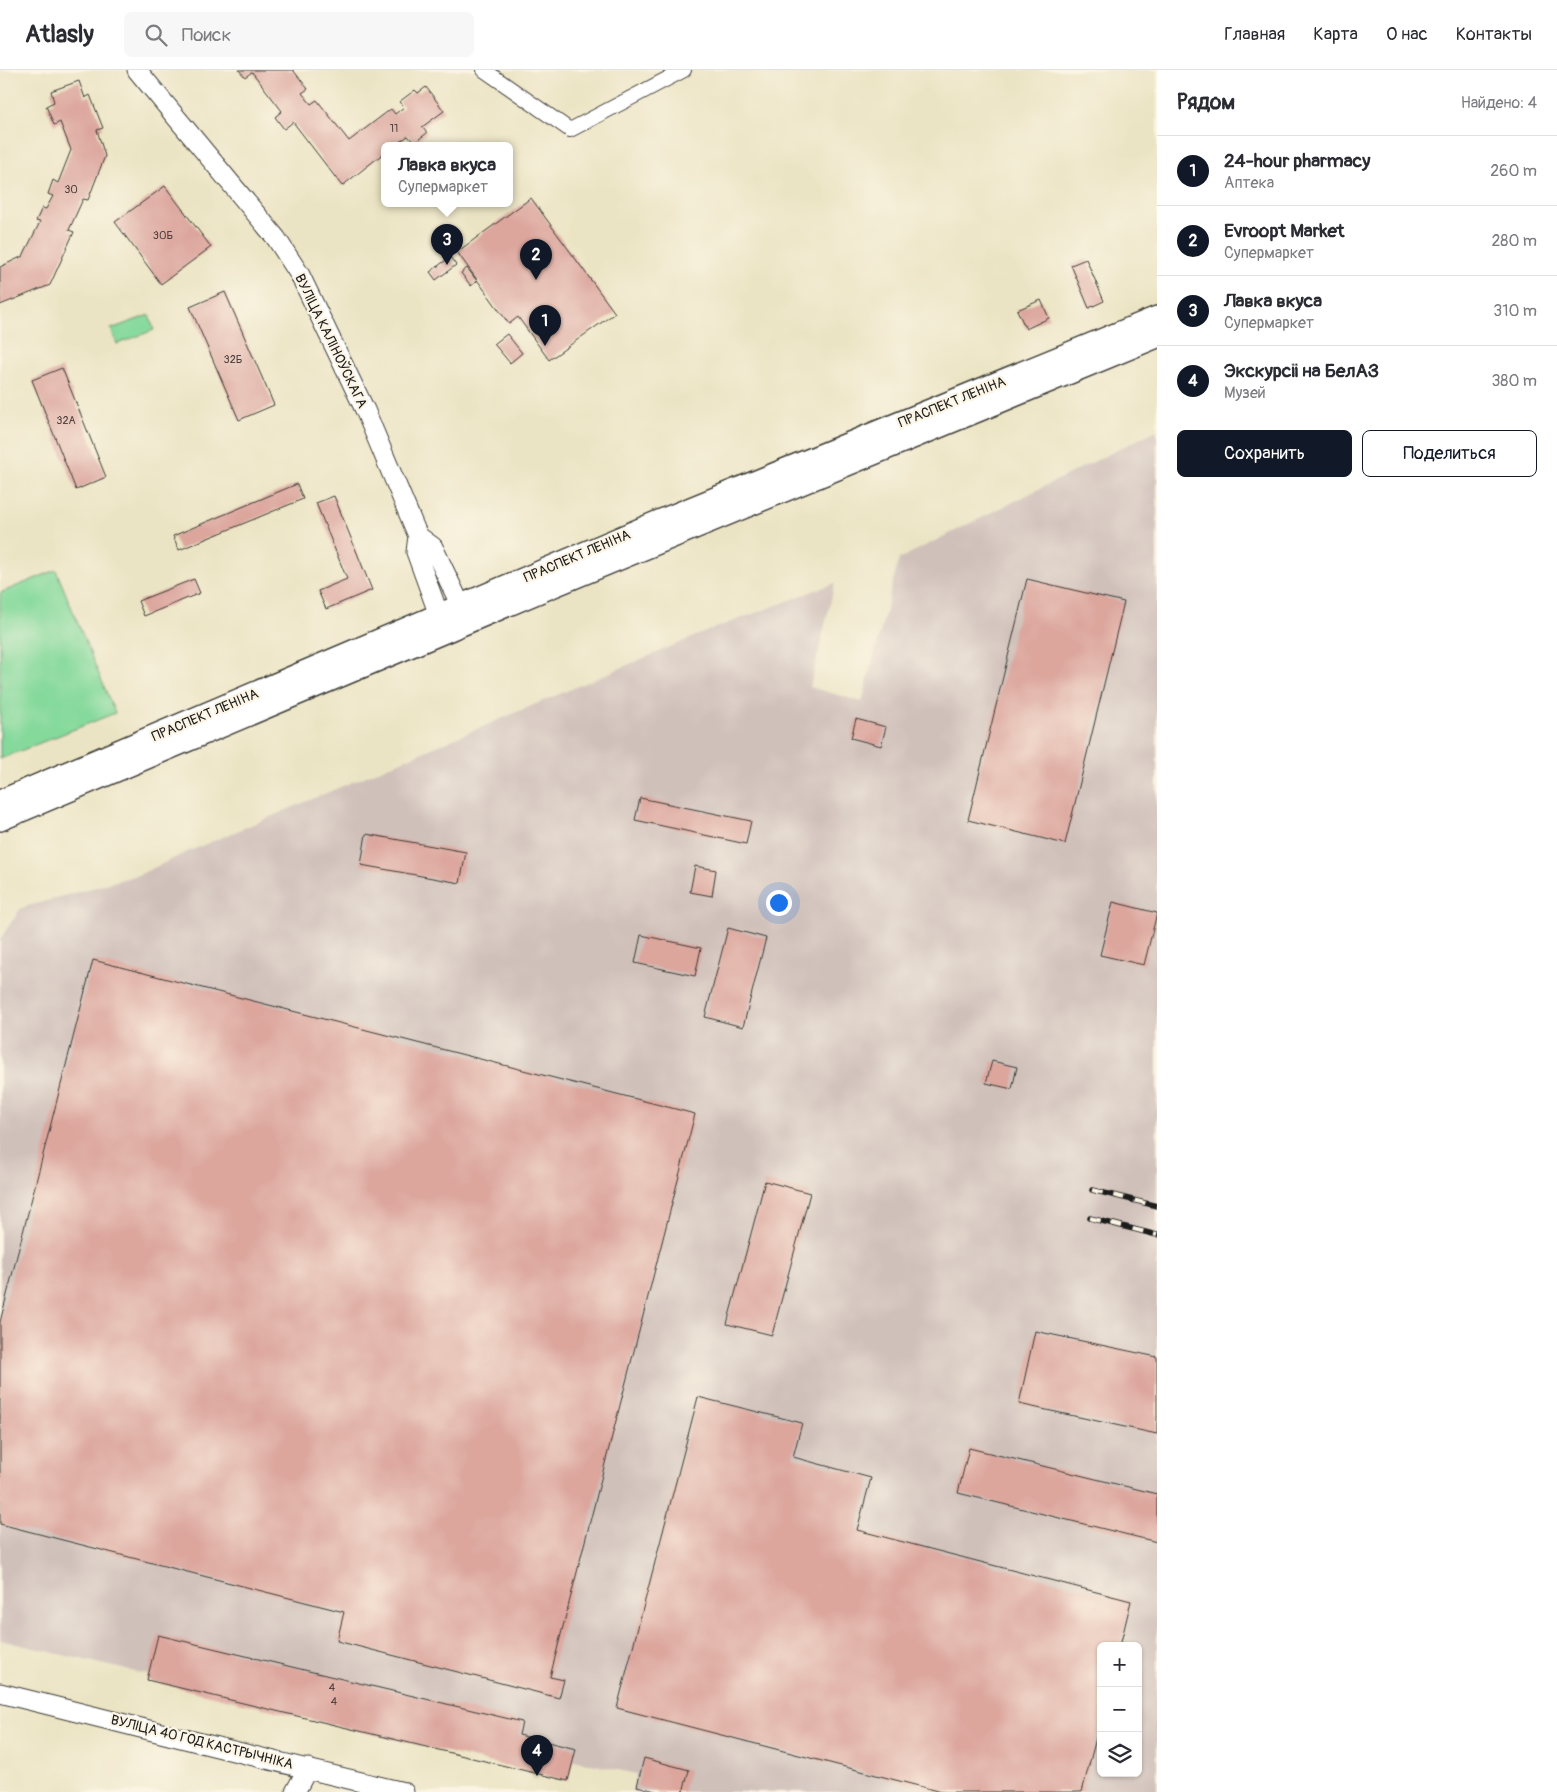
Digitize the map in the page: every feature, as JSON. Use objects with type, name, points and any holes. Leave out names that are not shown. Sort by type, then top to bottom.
[{"type":"main road","name":"ПРАСПЕКТ ЛЕНІНА","points":[[465,614],[659,521],[1157,318]]},
{"type":"main road","name":"ПРАСПЕКТ ЛЕНІНА","points":[[0,820],[465,614],[1157,337]]},
{"type":"main road","name":"ПРАСПЕКТ ЛЕНІНА","points":[[0,801],[442,624]]},
{"type":"street","name":"ВУЛІЦА КАЛІНОЎСКАГА","points":[[138,70],[276,238],[300,275],[361,402],[418,536],[416,552],[442,624]]},
{"type":"street","points":[[484,70],[570,130],[684,70]]},
{"type":"street","name":"ВУЛІЦА КАЛІНОЎСКАГА","points":[[418,536],[433,547],[465,614]]},
{"type":"street","name":"ВУЛІЦА 40 ГОД КАСТРЫЧНІКА","points":[[0,1694],[251,1757],[308,1768],[404,1792]]},
{"type":"street","points":[[296,1792],[308,1768]]},
{"type":"street","points":[[308,1768],[310,1792]]},
{"type":"shaded area","points":[[1157,430],[1157,1792],[632,1792],[636,1774],[573,1760],[568,1781],[147,1680],[148,1675],[0,1640],[0,939],[21,908],[141,874],[185,853],[710,630],[835,583],[810,687],[862,702],[899,559]]},
{"type":"green space","points":[[149,315],[154,330],[117,344],[111,329]]},
{"type":"green space","points":[[56,570],[115,713],[0,759],[0,593]]},
{"type":"building","points":[[239,70],[293,70],[308,89],[302,93],[311,104],[317,100],[349,141],[391,109],[395,114],[404,107],[399,102],[415,90],[418,93],[426,87],[444,111],[422,127],[427,133],[415,142],[408,136],[400,142],[381,142],[381,155],[342,186],[293,122],[284,129],[275,117],[282,111],[252,72],[245,77]]},
{"type":"building","points":[[79,81],[85,98],[90,95],[103,128],[97,130],[105,156],[88,200],[83,199],[69,230],[74,232],[50,285],[0,305],[0,267],[23,256],[40,222],[36,221],[42,208],[46,209],[53,196],[48,194],[53,180],[58,183],[71,150],[60,122],[54,125],[46,106],[54,102],[51,91]]},
{"type":"building","points":[[165,186],[211,247],[161,284],[115,222]]},
{"type":"building","points":[[531,198],[615,313],[549,360],[518,317],[509,324],[457,252]]},
{"type":"building","points":[[450,257],[456,265],[436,280],[430,272]]},
{"type":"building","points":[[1086,259],[1104,301],[1089,308],[1071,265]]},
{"type":"building","points":[[467,268],[477,281],[471,286],[461,273]]},
{"type":"building","points":[[225,292],[274,405],[239,420],[190,307]]},
{"type":"building","points":[[1041,300],[1049,318],[1026,329],[1017,310]]},
{"type":"building","points":[[507,334],[522,353],[510,363],[494,344]]},
{"type":"building","points":[[62,368],[106,477],[76,490],[32,380]]},
{"type":"building","points":[[297,484],[303,499],[179,550],[173,536]]},
{"type":"building","points":[[334,496],[372,590],[326,609],[318,591],[347,579],[316,503]]},
{"type":"building","points":[[194,579],[200,593],[144,616],[138,601]]},
{"type":"building","points":[[1027,579],[1124,602],[1065,844],[968,820]]},
{"type":"building","points":[[856,719],[886,727],[881,746],[851,738]]},
{"type":"building","points":[[640,798],[751,821],[746,844],[635,820]]},
{"type":"building","points":[[366,834],[466,852],[460,883],[361,865]]},
{"type":"building","points":[[695,866],[716,870],[712,896],[690,892]]},
{"type":"building","points":[[1113,902],[1157,913],[1144,965],[1100,955]]},
{"type":"building","points":[[728,928],[766,938],[743,1027],[705,1017]]},
{"type":"building","points":[[641,935],[701,948],[695,976],[635,963]]},
{"type":"building","points":[[93,960],[695,1114],[550,1677],[564,1680],[559,1698],[337,1641],[344,1612],[0,1524],[0,1322]]},
{"type":"building","points":[[992,1061],[1017,1067],[1012,1089],[986,1083]]},
{"type":"building","points":[[765,1181],[810,1193],[772,1335],[727,1324]]},
{"type":"building","points":[[1035,1331],[1157,1357],[1157,1434],[1019,1404]]},
{"type":"building","points":[[698,1397],[802,1423],[793,1457],[871,1478],[857,1530],[1131,1601],[1121,1642],[1097,1642],[1097,1734],[1082,1792],[942,1792],[617,1708]]},
{"type":"building","points":[[969,1448],[1157,1494],[1157,1542],[958,1493]]},
{"type":"building","points":[[158,1635],[522,1722],[519,1735],[576,1749],[568,1781],[147,1680]]},
{"type":"building","points":[[644,1758],[689,1770],[683,1792],[659,1792],[637,1786]]},
{"type":"railway","points":[[1092,1190],[1157,1206]]},
{"type":"railway","points":[[1090,1218],[1157,1235]]},
{"type":"place","name":"Лавка вкуса","points":[[447,265]]},
{"type":"place","name":"Evroopt Market","points":[[536,280]]},
{"type":"place","name":"24-hour pharmacy","points":[[545,346]]},
{"type":"place","name":"Экскурсіі на БелАЗ","points":[[537,1776]]}]
